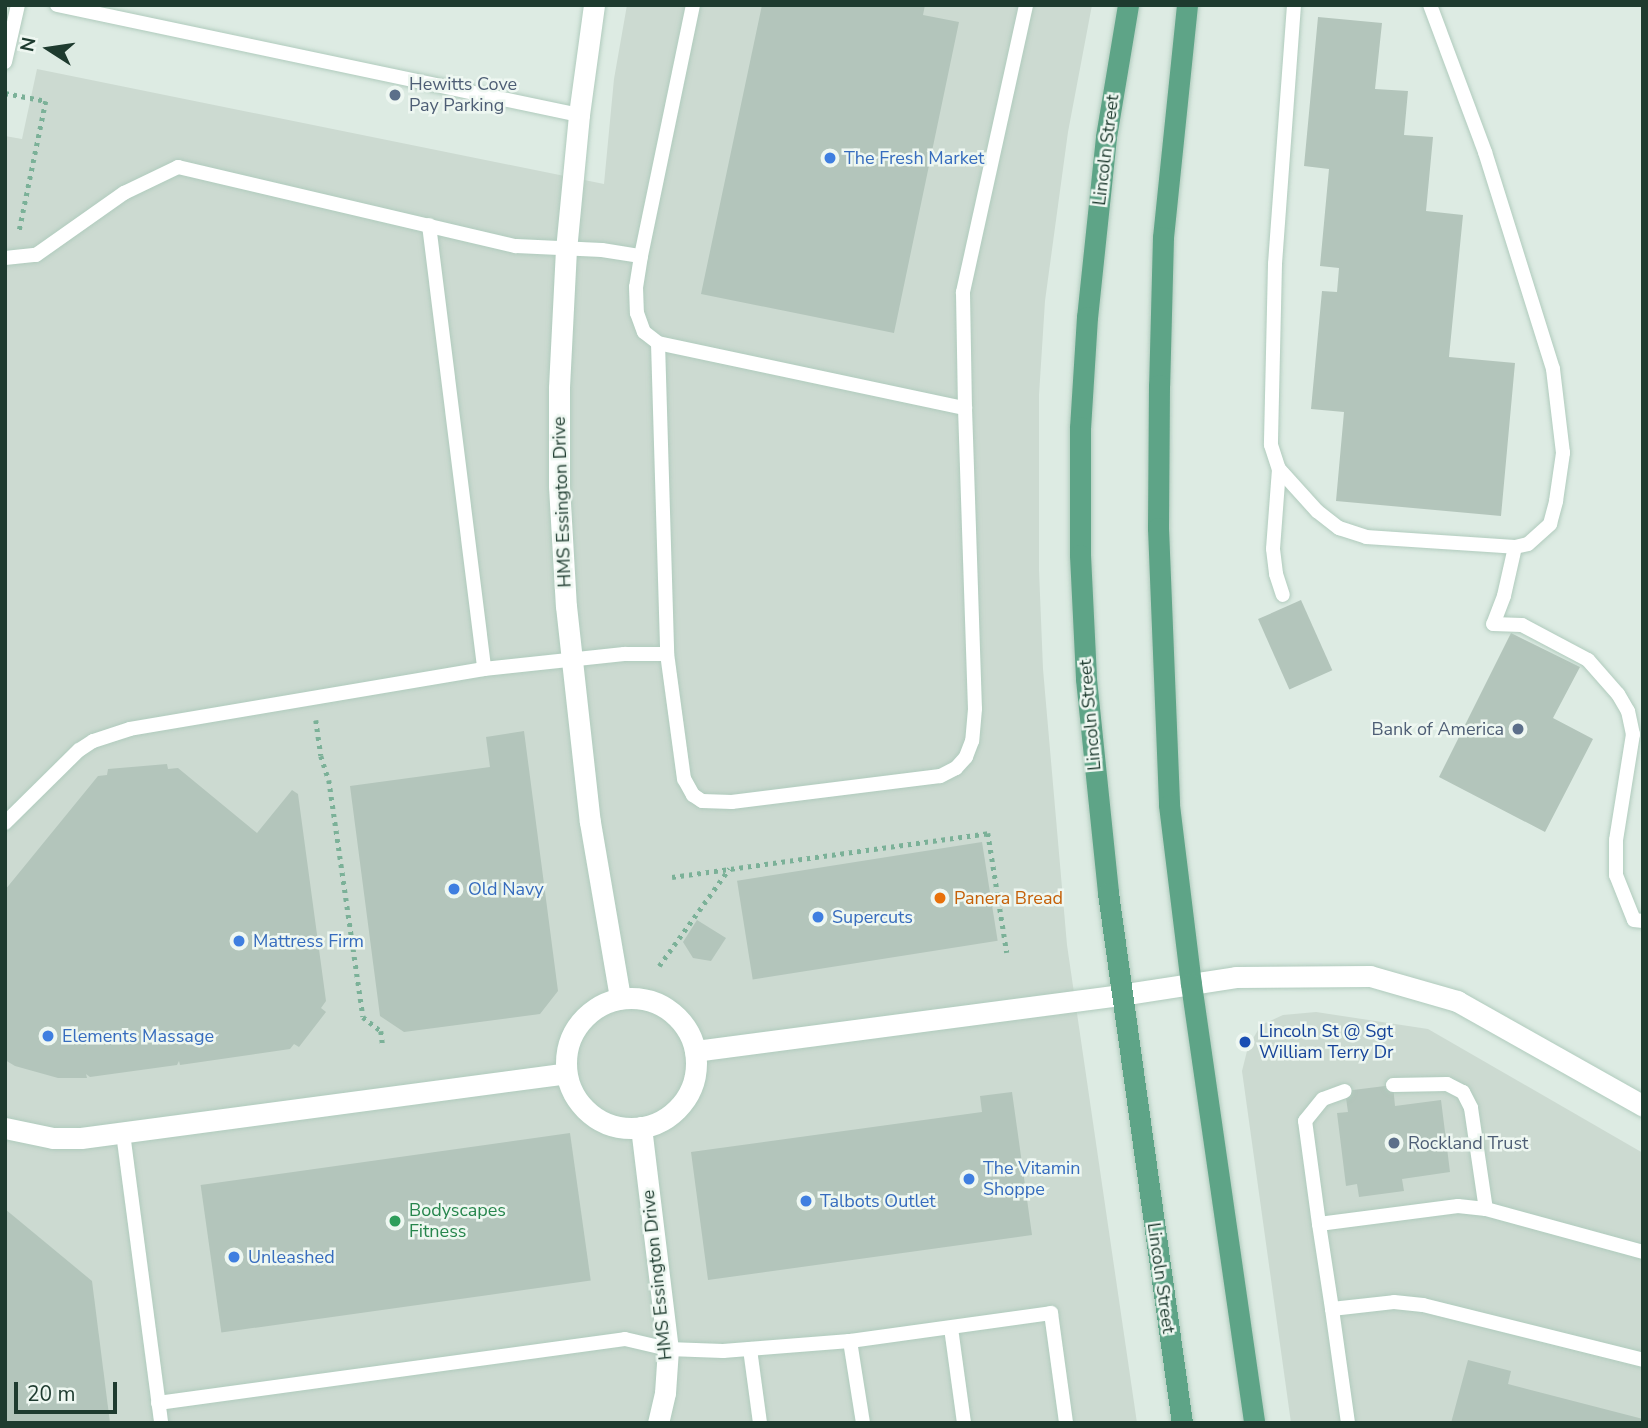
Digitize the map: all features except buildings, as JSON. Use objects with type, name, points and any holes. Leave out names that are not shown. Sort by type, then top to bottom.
[{"type":"main road","name":"Lincoln Street","points":[[1128,5],[1104,151],[1087,317],[1080,440],[1080,555],[1086,679],[1120,995],[1182,1423]]},
{"type":"main road","points":[[1187,5],[1163,237],[1158,528],[1169,805],[1191,984],[1254,1423]]},
{"type":"street","name":"HMS Essington Drive","points":[[594,5],[579,114],[566,249],[559,388],[559,474],[572,659],[590,822],[620,998]]},
{"type":"street","points":[[695,1051],[1120,995],[1236,977],[1370,976],[1457,1001],[1643,1106]]},
{"type":"street","points":[[620,998],[654,1001],[673,1013],[688,1030],[695,1051],[695,1072],[690,1092],[677,1108],[661,1121],[641,1127],[620,1128],[601,1121],[584,1109],[572,1092],[566,1073],[566,1050],[575,1029],[589,1012],[620,998]]},
{"type":"street","points":[[5,1128],[53,1138],[81,1138],[566,1073]]},
{"type":"street","name":"HMS Essington Drive","points":[[641,1127],[668,1349],[665,1393],[658,1423]]},
{"type":"lane","points":[[5,62],[18,5]]},
{"type":"lane","points":[[57,5],[579,114]]},
{"type":"lane","points":[[693,5],[636,287],[637,313],[644,332],[658,343],[965,408]]},
{"type":"lane","points":[[658,343],[667,654],[684,779],[693,795],[702,800],[732,802],[940,776],[956,768],[966,757],[972,741],[975,709],[963,292],[1026,5]]},
{"type":"lane","points":[[1294,5],[1275,264],[1270,445],[1279,469],[1317,511],[1339,528],[1366,537],[1515,547],[1528,544],[1550,524],[1556,501],[1563,453],[1553,369],[1485,152],[1430,5]]},
{"type":"lane","points":[[13,258],[36,255],[124,192],[178,167],[516,246],[642,256]]},
{"type":"lane","points":[[429,225],[484,670]]},
{"type":"lane","points":[[1279,469],[1273,549],[1276,574],[1283,595]]},
{"type":"lane","points":[[1515,547],[1504,596],[1493,624],[1522,625],[1588,660],[1618,694],[1628,711],[1633,734],[1616,840],[1616,874],[1638,920]]},
{"type":"lane","points":[[5,823],[79,750],[93,741],[130,729],[313,699],[383,684],[572,659],[624,654],[667,654]]},
{"type":"lane","points":[[1393,1085],[1447,1084],[1463,1092],[1471,1108],[1486,1209]]},
{"type":"lane","points":[[1345,1091],[1323,1099],[1312,1108],[1306,1121],[1348,1423]]},
{"type":"lane","points":[[123,1133],[161,1423]]},
{"type":"lane","points":[[1320,1224],[1458,1206],[1486,1209],[1643,1252]]},
{"type":"lane","points":[[1332,1309],[1394,1302],[1423,1305],[1643,1360]]},
{"type":"lane","points":[[158,1403],[625,1339],[668,1349],[750,1349],[850,1341],[1051,1313],[1066,1423]]},
{"type":"lane","points":[[951,1328],[964,1423]]},
{"type":"lane","points":[[850,1341],[863,1423]]},
{"type":"lane","points":[[750,1349],[760,1423]]},
{"type":"path","points":[[5,93],[46,101],[13,258]]},
{"type":"path","points":[[313,699],[321,756],[329,780],[363,1017],[381,1031],[383,1047]]},
{"type":"path","points":[[672,877],[988,833],[1007,953]]},
{"type":"path","points":[[659,966],[729,869]]},
{"type":"shaded area","points":[[627,5],[1092,5],[1068,132],[1045,301],[1039,395],[1039,570],[1043,669],[1067,945],[1137,1423],[5,1423],[5,136],[22,139],[37,69],[604,184],[614,79]]},
{"type":"shaded area","points":[[1316,1012],[1428,1029],[1643,1153],[1643,1423],[1291,1423],[1242,1071],[1248,1047],[1261,1025],[1283,1015]]},
{"type":"place","name":"Hewitts Cove Pay Parking","points":[[395,95]]},
{"type":"place","name":"The Fresh Market","points":[[830,158]]},
{"type":"place","name":"Bank of America","points":[[1518,729]]},
{"type":"place","name":"Old Navy","points":[[454,889]]},
{"type":"place","name":"Panera Bread","points":[[940,898]]},
{"type":"place","name":"Supercuts","points":[[818,917]]},
{"type":"place","name":"Mattress Firm","points":[[239,941]]},
{"type":"place","name":"Elements Massage","points":[[48,1036]]},
{"type":"place","name":"Lincoln St @ Sgt William Terry Dr","points":[[1245,1042]]},
{"type":"place","name":"Rockland Trust","points":[[1394,1143]]},
{"type":"place","name":"The Vitamin Shoppe","points":[[969,1179]]},
{"type":"place","name":"Talbots Outlet","points":[[806,1201]]},
{"type":"place","name":"Bodyscapes Fitness","points":[[395,1221]]},
{"type":"place","name":"Unleashed","points":[[234,1257]]}]
